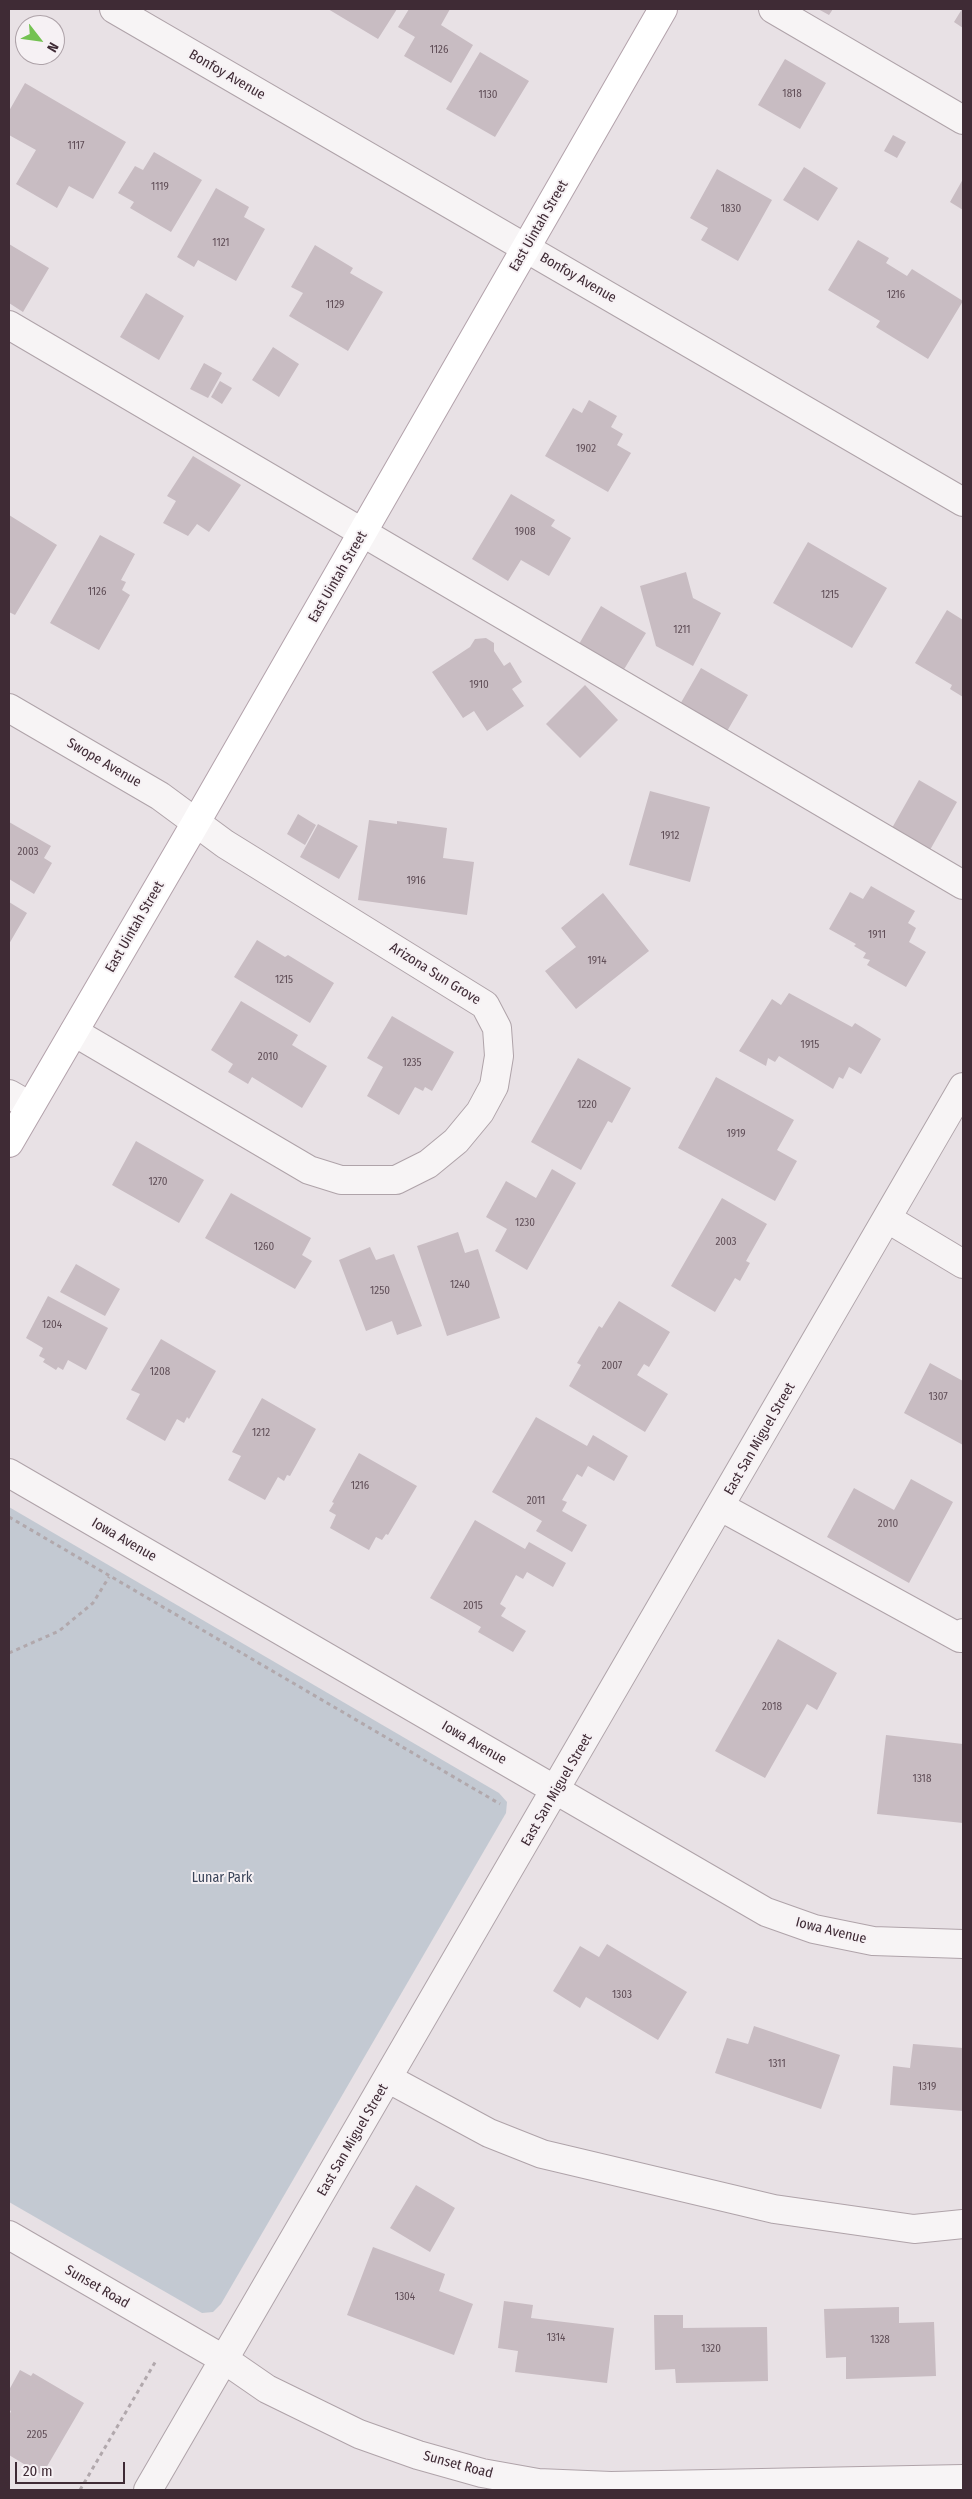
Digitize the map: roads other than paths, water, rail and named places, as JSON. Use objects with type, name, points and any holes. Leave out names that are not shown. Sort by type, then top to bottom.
[{"type":"main road","name":"East Uintah Street","points":[[9,1143],[20,1100],[74,1032],[664,9]]},
{"type":"street","name":"Bonfoy Avenue","points":[[114,9],[963,502]]},
{"type":"street","points":[[773,9],[963,120]]},
{"type":"street","points":[[9,325],[364,531],[963,885]]},
{"type":"street","name":"Swope Avenue","points":[[9,708],[160,796],[195,824]]},
{"type":"street","name":"Arizona Sun Grove","points":[[74,1032],[309,1170],[341,1180],[396,1180],[428,1164],[456,1140],[480,1112],[494,1086],[499,1056],[497,1028],[485,1005],[195,824]]},
{"type":"street","name":"East San Miguel Street","points":[[148,2490],[963,1088]]},
{"type":"street","points":[[888,1219],[963,1264]]},
{"type":"street","name":"Iowa Avenue","points":[[9,1473],[766,1912],[814,1929],[873,1941],[963,1944]]},
{"type":"street","points":[[721,1507],[960,1638],[963,1632]]},
{"type":"street","points":[[389,2078],[489,2133],[542,2154],[774,2209],[914,2229],[963,2224]]},
{"type":"street","name":"Sunset Road","points":[[9,2235],[225,2360],[267,2389],[359,2434],[418,2455],[482,2473],[538,2483],[611,2486],[963,2479]]},
{"type":"park label","name":"Lunar Park","points":[[222,1878]]}]
